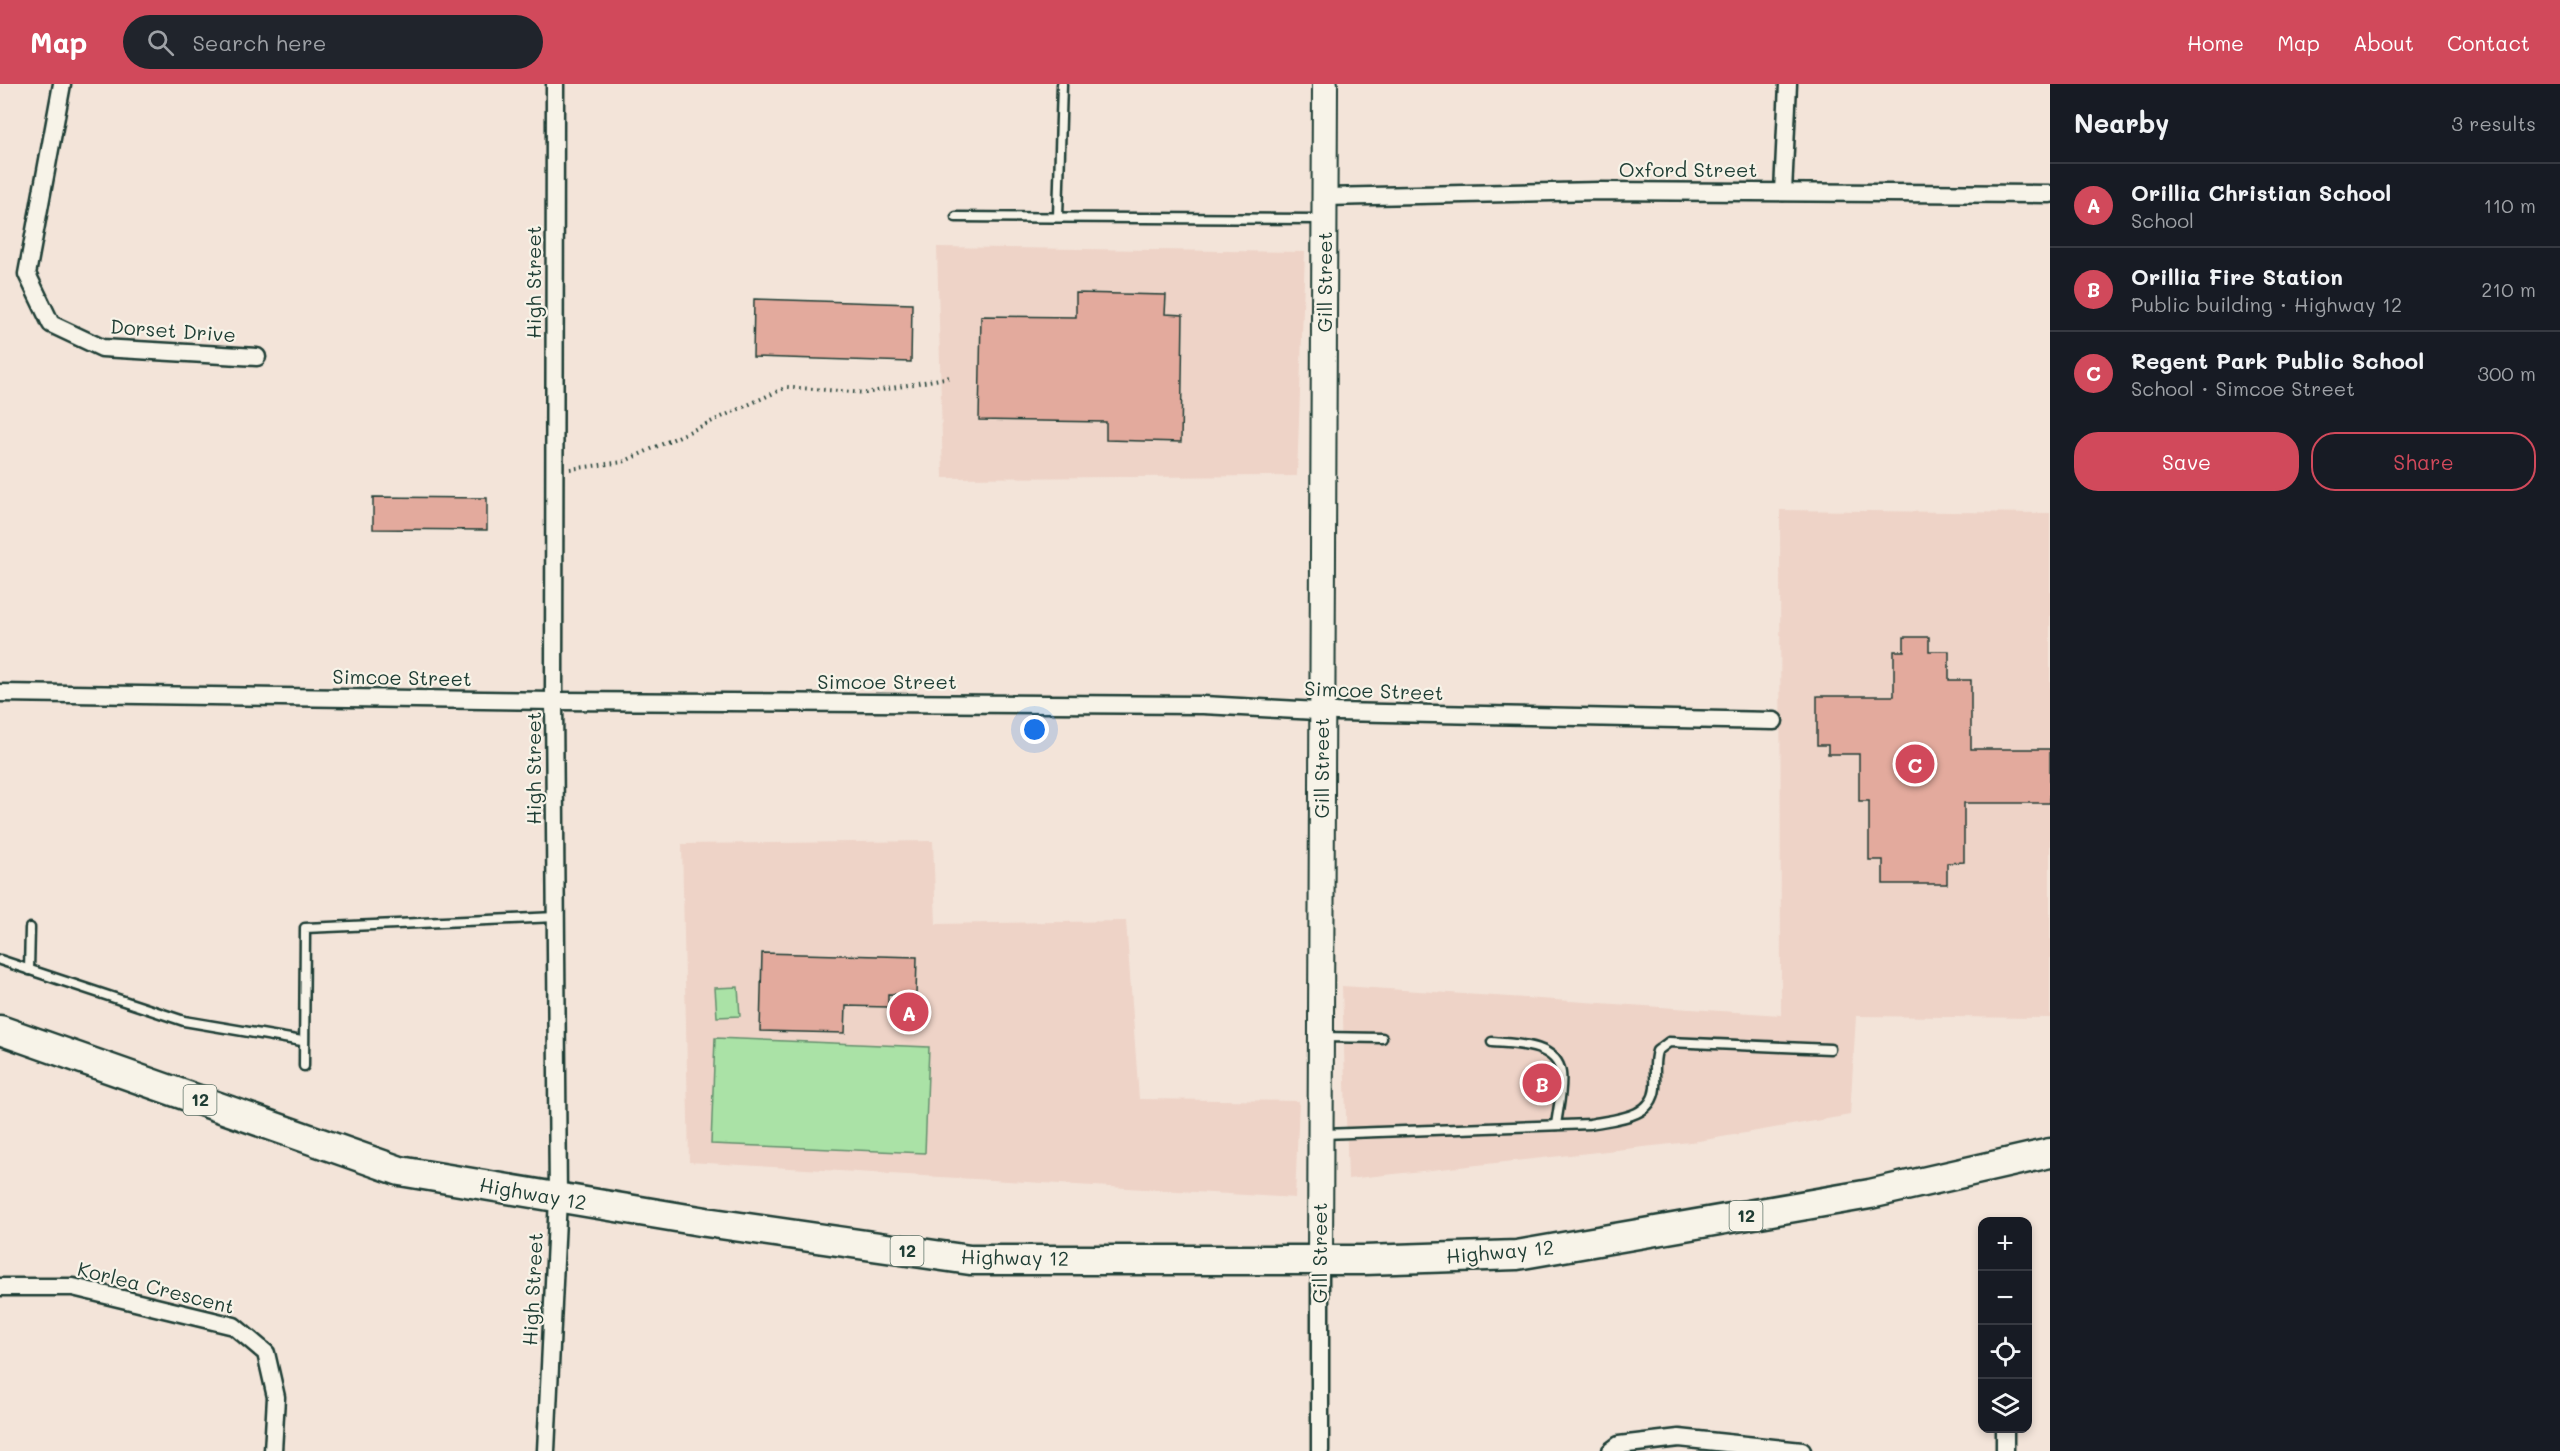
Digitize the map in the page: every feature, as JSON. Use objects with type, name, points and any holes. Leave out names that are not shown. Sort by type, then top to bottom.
[{"type":"highway","name":"Highway 12","points":[[0,1030],[400,1171],[706,1222],[970,1260],[1320,1259],[1517,1255],[1870,1194],[2050,1153]]},
{"type":"main road","name":"Gill Street","points":[[1320,1259],[1325,84]]},
{"type":"street","name":"Dorset Drive","points":[[62,84],[27,274],[51,324],[102,348],[257,357]]},
{"type":"street","name":"High Street","points":[[546,1451],[558,1198],[555,84]]},
{"type":"street","points":[[1783,192],[1788,84]]},
{"type":"street","name":"Oxford Street","points":[[1325,208],[1600,191],[2050,194]]},
{"type":"street","name":"Simcoe Street","points":[[0,693],[555,701],[1203,705],[1323,712],[1774,721]]},
{"type":"street","name":"Gill Street","points":[[1320,1259],[1320,1451]]},
{"type":"street","name":"Korlea Crescent","points":[[0,1287],[73,1287],[234,1326],[266,1353],[276,1398],[273,1451]]},
{"type":"street","points":[[2005,1433],[2005,1451]]},
{"type":"street","points":[[1611,1451],[1619,1445],[1679,1438],[1802,1451]]},
{"type":"lane","points":[[1058,217],[1062,84]]},
{"type":"lane","points":[[956,216],[1058,217],[1325,208]]},
{"type":"lane","points":[[304,1065],[305,928],[556,917]]},
{"type":"lane","points":[[29,970],[30,928]]},
{"type":"lane","points":[[0,960],[184,1021],[303,1041]]},
{"type":"lane","points":[[1321,1036],[1382,1038]]},
{"type":"lane","points":[[1492,1042],[1536,1046],[1552,1056],[1561,1071],[1556,1125]]},
{"type":"lane","points":[[1320,1134],[1590,1124],[1633,1116],[1649,1104],[1655,1090],[1653,1065],[1657,1051],[1669,1042],[1830,1049]]},
{"type":"path","points":[[555,471],[622,462],[787,387],[866,393],[951,377]]},
{"type":"shaded area","points":[[937,247],[1305,252],[1297,476],[943,478]]},
{"type":"shaded area","points":[[1780,510],[2050,513],[2050,1018],[1856,1016],[1850,1115],[1699,1141],[1348,1179],[1342,986],[1781,1015]]},
{"type":"shaded area","points":[[933,841],[936,924],[1126,921],[1139,1099],[1299,1101],[1295,1198],[689,1162],[682,844]]},
{"type":"green space","points":[[738,987],[740,1016],[717,1017],[715,988]]},
{"type":"green space","points":[[715,1038],[929,1047],[925,1153],[711,1144]]},
{"type":"building","points":[[1076,293],[1166,295],[1165,314],[1183,315],[1181,442],[1106,440],[1106,422],[979,420],[981,316],[1076,317]]},
{"type":"building","points":[[754,299],[912,304],[911,362],[753,357]]},
{"type":"building","points":[[373,497],[487,498],[487,530],[373,529]]},
{"type":"building","points":[[1904,637],[1929,637],[1929,651],[1949,651],[1949,680],[1971,680],[1971,749],[2050,749],[2050,803],[1964,803],[1964,862],[1947,863],[1947,884],[1883,884],[1883,860],[1869,860],[1869,801],[1859,801],[1859,754],[1828,754],[1828,745],[1817,745],[1817,696],[1894,696],[1894,651],[1904,651]]},
{"type":"building","points":[[762,953],[917,957],[916,995],[888,994],[888,1007],[846,1006],[845,1033],[760,1031]]},
{"type":"place","name":"Regent Park Public School","points":[[1915,764]]},
{"type":"place","name":"Orillia Christian School","points":[[909,1012]]},
{"type":"place","name":"Orillia Fire Station","points":[[1542,1083]]}]
